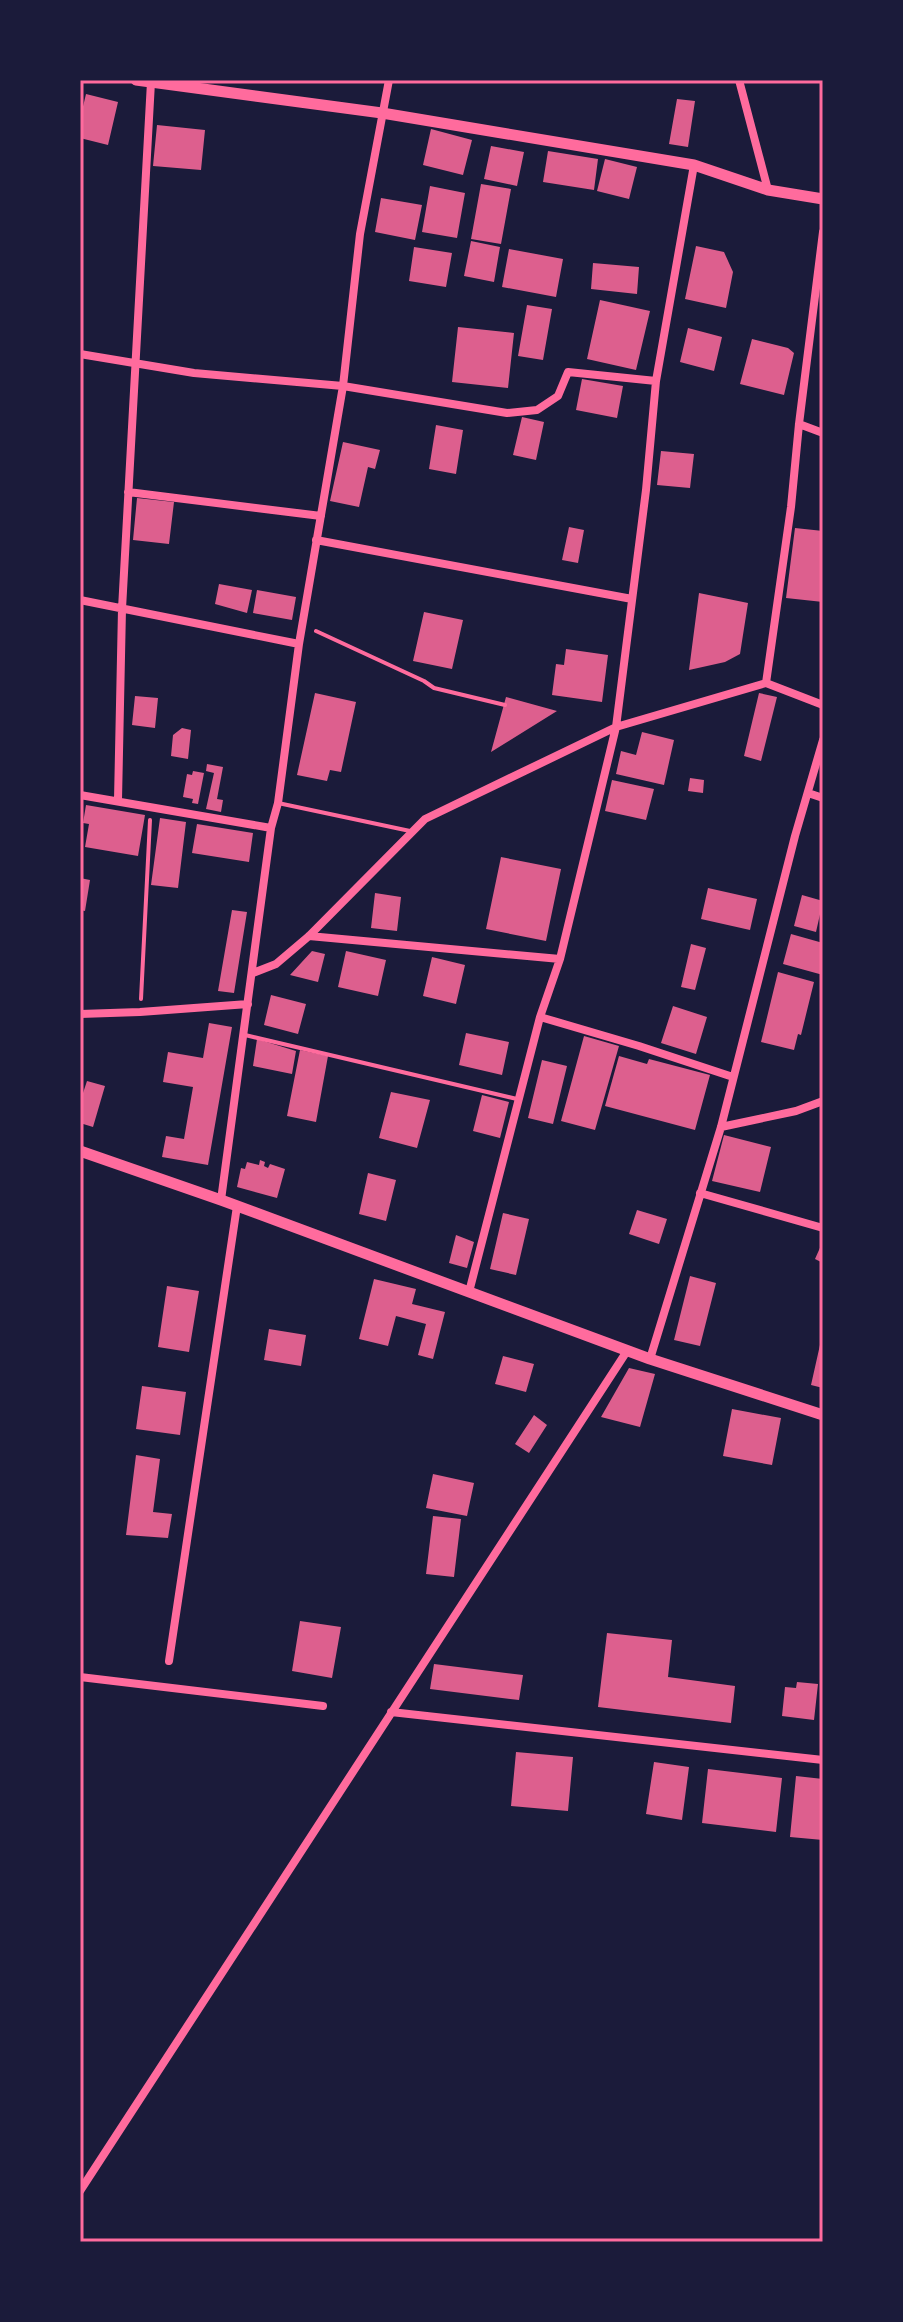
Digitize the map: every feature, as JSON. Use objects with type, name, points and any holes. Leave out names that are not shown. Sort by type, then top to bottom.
[{"type":"street","points":[[136,80],[382,113],[694,165],[768,190],[823,199]]},
{"type":"street","points":[[221,1200],[271,828],[278,803],[299,644],[343,386],[360,234],[389,80]]},
{"type":"street","points":[[739,80],[768,190]]},
{"type":"street","points":[[118,800],[122,609],[151,82]]},
{"type":"street","points":[[469,1292],[540,1017],[560,959],[616,727],[646,490],[656,381],[694,165]]},
{"type":"street","points":[[766,683],[791,507],[823,232]]},
{"type":"street","points":[[80,354],[194,373],[343,386],[507,413],[537,410],[558,396],[568,372],[656,381]]},
{"type":"street","points":[[799,424],[823,433]]},
{"type":"street","points":[[128,492],[321,516]]},
{"type":"street","points":[[316,540],[632,599]]},
{"type":"street","points":[[80,600],[299,644]]},
{"type":"street","points":[[253,973],[276,964],[309,936],[425,819],[616,727],[766,683],[823,705]]},
{"type":"street","points":[[650,1359],[721,1127],[823,740]]},
{"type":"street","points":[[808,793],[823,798]]},
{"type":"street","points":[[80,795],[271,828]]},
{"type":"street","points":[[309,936],[560,959]]},
{"type":"street","points":[[80,1014],[248,1004]]},
{"type":"street","points":[[540,1017],[733,1077]]},
{"type":"street","points":[[721,1127],[796,1111],[823,1101]]},
{"type":"street","points":[[80,1151],[627,1351],[823,1415]]},
{"type":"street","points":[[700,1193],[823,1228]]},
{"type":"street","points":[[169,1661],[237,1206]]},
{"type":"street","points":[[80,2191],[627,1351]]},
{"type":"street","points":[[80,1677],[323,1706]]},
{"type":"street","points":[[391,1712],[823,1760]]},
{"type":"lane","points":[[278,803],[413,831]]},
{"type":"lane","points":[[244,1034],[519,1099]]},
{"type":"path","points":[[303,625],[434,688],[505,705]]},
{"type":"path","points":[[140,1012],[150,806]]},
{"type":"building","points":[[86,94],[118,102],[108,145],[80,138],[80,119]]},
{"type":"building","points":[[677,99],[695,101],[688,147],[669,144]]},
{"type":"building","points":[[157,125],[205,130],[201,170],[153,166]]},
{"type":"building","points":[[431,129],[472,140],[463,175],[423,165]]},
{"type":"building","points":[[491,146],[524,152],[517,186],[484,179]]},
{"type":"building","points":[[548,151],[598,159],[594,190],[543,182]]},
{"type":"building","points":[[605,159],[637,167],[629,199],[597,191]]},
{"type":"building","points":[[481,184],[511,189],[501,244],[471,239]]},
{"type":"building","points":[[430,186],[465,193],[457,238],[422,232]]},
{"type":"building","points":[[381,198],[422,205],[415,240],[375,232]]},
{"type":"building","points":[[471,241],[500,247],[494,282],[464,276]]},
{"type":"building","points":[[696,246],[724,252],[733,272],[726,308],[685,299]]},
{"type":"building","points":[[414,247],[452,253],[446,287],[409,281]]},
{"type":"building","points":[[509,249],[563,259],[556,297],[502,287]]},
{"type":"building","points":[[593,263],[639,267],[637,294],[591,289]]},
{"type":"building","points":[[600,300],[650,311],[636,370],[587,359]]},
{"type":"building","points":[[527,305],[552,309],[543,360],[518,356]]},
{"type":"building","points":[[458,327],[514,333],[508,388],[452,382]]},
{"type":"building","points":[[688,328],[722,337],[714,371],[680,362]]},
{"type":"building","points":[[752,339],[788,348],[794,353],[784,395],[740,384]]},
{"type":"building","points":[[582,379],[623,386],[617,418],[576,410]]},
{"type":"building","points":[[522,417],[544,422],[536,460],[513,455]]},
{"type":"building","points":[[436,425],[463,430],[456,474],[429,469]]},
{"type":"building","points":[[343,442],[380,450],[375,469],[368,467],[359,507],[330,501]]},
{"type":"building","points":[[661,451],[694,454],[690,488],[657,485]]},
{"type":"building","points":[[137,498],[174,502],[169,544],[133,540]]},
{"type":"building","points":[[569,527],[584,530],[578,563],[562,560]]},
{"type":"building","points":[[795,528],[823,531],[823,602],[786,598]]},
{"type":"building","points":[[219,584],[252,590],[247,613],[215,604]]},
{"type":"building","points":[[257,590],[296,597],[292,620],[253,613]]},
{"type":"building","points":[[699,593],[748,603],[740,654],[725,662],[689,670]]},
{"type":"building","points":[[424,612],[463,620],[452,669],[413,661]]},
{"type":"building","points":[[566,649],[608,655],[602,702],[552,695],[556,664],[564,665]]},
{"type":"building","points":[[315,693],[356,702],[341,772],[330,770],[327,781],[297,775]]},
{"type":"building","points":[[759,693],[777,697],[761,761],[744,756]]},
{"type":"building","points":[[135,696],[158,698],[155,728],[132,725]]},
{"type":"building","points":[[506,697],[557,711],[491,752]]},
{"type":"building","points":[[182,728],[191,730],[188,759],[171,756],[173,735]]},
{"type":"building","points":[[642,732],[674,740],[664,785],[616,774],[621,751],[636,755]]},
{"type":"building","points":[[207,764],[223,767],[217,799],[223,800],[221,812],[206,809],[214,773],[206,771]]},
{"type":"building","points":[[193,771],[204,773],[198,804],[192,803],[193,799],[183,797],[187,774],[192,775]]},
{"type":"building","points":[[690,778],[704,780],[703,793],[688,791]]},
{"type":"building","points":[[612,780],[654,789],[646,820],[605,811]]},
{"type":"building","points":[[86,805],[145,815],[138,856],[85,847],[89,824],[83,823]]},
{"type":"building","points":[[160,818],[186,822],[178,888],[151,885]]},
{"type":"building","points":[[197,824],[253,833],[249,862],[192,853]]},
{"type":"building","points":[[501,857],[561,869],[546,941],[486,929]]},
{"type":"building","points":[[80,878],[90,880],[85,911],[80,910]]},
{"type":"building","points":[[708,888],[757,899],[750,930],[701,919]]},
{"type":"building","points":[[375,893],[401,897],[397,931],[371,928]]},
{"type":"building","points":[[802,895],[823,901],[816,932],[794,926]]},
{"type":"building","points":[[232,910],[247,912],[234,993],[218,991]]},
{"type":"building","points":[[791,934],[823,943],[823,975],[783,964]]},
{"type":"building","points":[[691,944],[706,948],[695,990],[681,987]]},
{"type":"building","points":[[312,951],[325,954],[318,982],[290,975]]},
{"type":"building","points":[[346,951],[386,960],[378,996],[338,987]]},
{"type":"building","points":[[432,957],[465,965],[456,1004],[423,996]]},
{"type":"building","points":[[778,972],[814,982],[801,1035],[798,1034],[794,1050],[761,1042]]},
{"type":"building","points":[[271,995],[306,1004],[298,1034],[264,1025]]},
{"type":"building","points":[[673,1006],[707,1017],[696,1054],[661,1043]]},
{"type":"building","points":[[209,1023],[232,1027],[208,1165],[162,1157],[166,1136],[184,1139],[193,1087],[163,1082],[168,1052],[203,1058]]},
{"type":"building","points":[[466,1033],[509,1042],[502,1075],[459,1065]]},
{"type":"building","points":[[584,1036],[619,1046],[595,1130],[561,1121]]},
{"type":"building","points":[[257,1039],[296,1051],[292,1074],[253,1066]]},
{"type":"building","points":[[300,1050],[328,1056],[316,1122],[287,1116]]},
{"type":"building","points":[[619,1056],[647,1064],[649,1059],[710,1075],[695,1130],[605,1106]]},
{"type":"building","points":[[542,1060],[567,1066],[553,1124],[528,1118]]},
{"type":"building","points":[[87,1081],[105,1086],[93,1127],[80,1123],[80,1102]]},
{"type":"building","points":[[391,1092],[430,1100],[417,1148],[379,1138]]},
{"type":"building","points":[[482,1095],[509,1102],[500,1138],[473,1131]]},
{"type":"building","points":[[724,1135],[771,1147],[760,1192],[712,1181]]},
{"type":"building","points":[[260,1160],[268,1168],[270,1164],[285,1169],[277,1198],[237,1187],[241,1168],[245,1169],[247,1162],[259,1165]]},
{"type":"building","points":[[368,1173],[396,1180],[386,1221],[359,1214]]},
{"type":"building","points":[[637,1210],[667,1219],[659,1244],[629,1234]]},
{"type":"building","points":[[503,1213],[529,1219],[516,1275],[490,1269]]},
{"type":"building","points":[[456,1235],[474,1242],[467,1268],[449,1263]]},
{"type":"building","points":[[823,1241],[823,1263],[815,1259]]},
{"type":"building","points":[[690,1276],[716,1283],[700,1346],[674,1340]]},
{"type":"building","points":[[374,1279],[416,1289],[412,1304],[445,1312],[433,1359],[418,1355],[426,1324],[396,1316],[388,1346],[359,1339]]},
{"type":"building","points":[[167,1286],[199,1291],[189,1352],[158,1347]]},
{"type":"building","points":[[269,1329],[306,1335],[301,1366],[264,1360]]},
{"type":"building","points":[[823,1336],[823,1388],[811,1385]]},
{"type":"building","points":[[503,1356],[534,1364],[526,1392],[495,1384]]},
{"type":"building","points":[[629,1368],[655,1374],[640,1427],[601,1417]]},
{"type":"building","points":[[142,1386],[186,1392],[180,1435],[136,1429]]},
{"type":"building","points":[[732,1409],[781,1418],[772,1465],[723,1456]]},
{"type":"building","points":[[534,1415],[547,1425],[529,1453],[515,1444]]},
{"type":"building","points":[[136,1455],[160,1459],[153,1512],[172,1514],[168,1538],[126,1535]]},
{"type":"building","points":[[433,1474],[474,1483],[467,1516],[426,1508]]},
{"type":"building","points":[[433,1516],[461,1519],[454,1577],[426,1574]]},
{"type":"building","points":[[300,1621],[341,1627],[332,1678],[292,1671]]},
{"type":"building","points":[[607,1633],[672,1640],[668,1677],[735,1686],[731,1723],[598,1707]]},
{"type":"building","points":[[434,1664],[523,1675],[519,1700],[430,1689]]},
{"type":"building","points":[[797,1682],[818,1684],[814,1720],[782,1716],[785,1687],[796,1688]]},
{"type":"building","points":[[516,1752],[573,1757],[568,1811],[511,1806]]},
{"type":"building","points":[[654,1762],[689,1767],[682,1820],[646,1814]]},
{"type":"building","points":[[708,1769],[782,1778],[776,1832],[702,1823]]},
{"type":"building","points":[[796,1776],[823,1779],[823,1840],[790,1837]]}]
